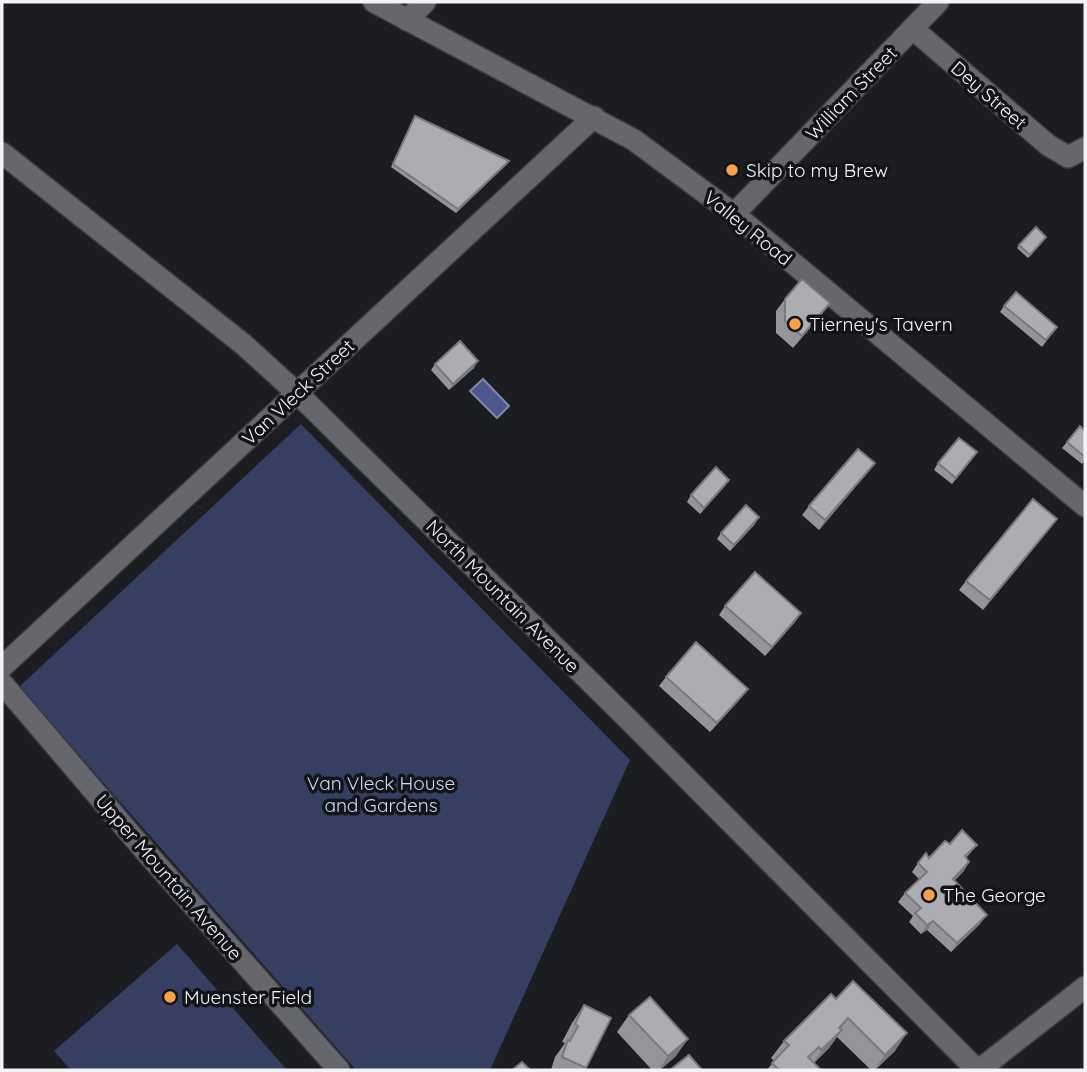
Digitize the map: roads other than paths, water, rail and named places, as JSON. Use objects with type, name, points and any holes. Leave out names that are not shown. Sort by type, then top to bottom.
[{"type":"street","name":"Valley Road","points":[[374,2],[634,140],[734,214],[1085,506]]},
{"type":"street","points":[[407,20],[425,2]]},
{"type":"street","name":"William Street","points":[[734,214],[938,2]]},
{"type":"street","name":"Dey Street","points":[[913,29],[1048,145],[1077,152]]},
{"type":"street","name":"Van Vleck Street","points":[[2,667],[594,117]]},
{"type":"street","name":"North Mountain Avenue","points":[[2,153],[243,344],[297,393],[978,1070]]},
{"type":"street","name":"Upper Mountain Avenue","points":[[2,683],[145,851],[338,1070]]},
{"type":"street","points":[[978,1070],[1085,987]]},
{"type":"place","name":"Skip to my Brew","points":[[732,170]]},
{"type":"place","name":"Tierney's Tavern","points":[[795,324]]},
{"type":"place","name":"The George","points":[[929,895]]},
{"type":"place","name":"Muenster Field","points":[[170,997]]},
{"type":"park label","name":"Van Vleck House and Gardens","points":[[381,794]]}]
